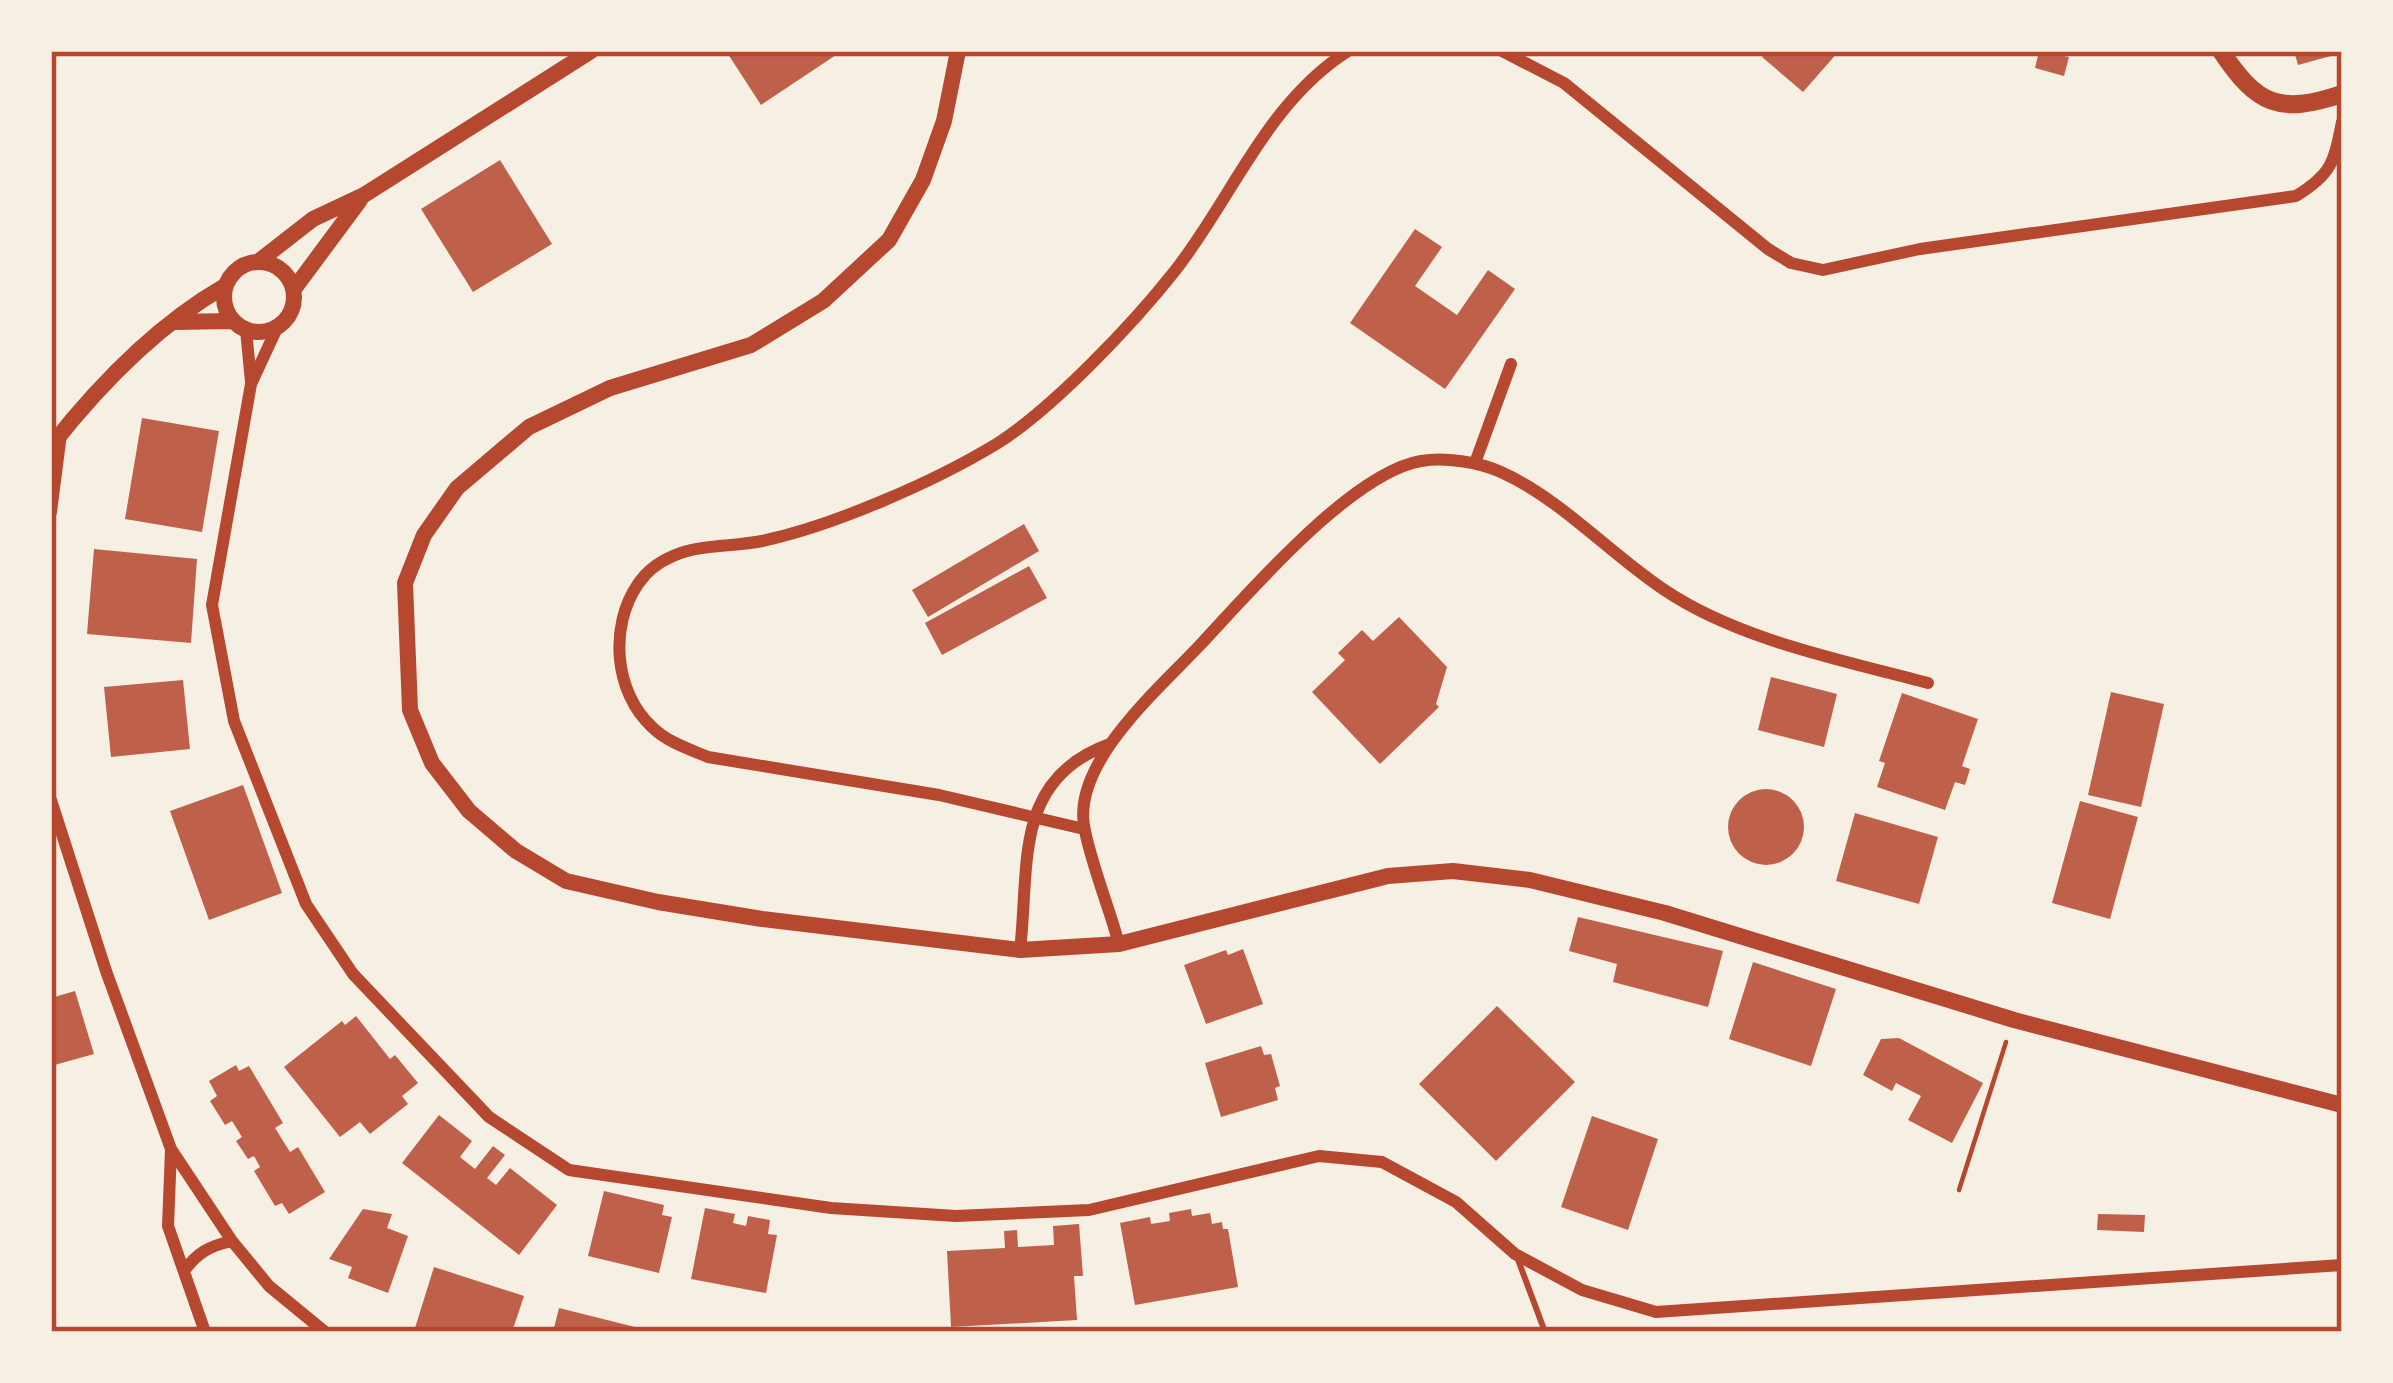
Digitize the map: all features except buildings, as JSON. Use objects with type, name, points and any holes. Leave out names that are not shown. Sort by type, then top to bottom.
[{"type":"main road","points":[[2221,51],[2246,87],[2268,101],[2304,106],[2341,100]]},
{"type":"street","points":[[259,261],[313,219],[364,195],[591,51]]},
{"type":"street","points":[[958,51],[944,121],[923,180],[889,240],[823,302],[751,345],[610,388],[529,427],[457,488],[424,535],[405,583],[410,710],[432,763],[469,811],[517,851],[566,880],[658,902],[1021,950],[1119,944],[1388,876],[1453,871],[1530,880],[1665,913],[2014,1020],[2342,1105]]},
{"type":"street","points":[[1084,829],[812,771],[708,757],[680,746],[651,727],[621,678],[620,639],[636,587],[652,568],[675,554],[766,540],[824,522],[922,482],[994,446],[1026,424],[1174,271],[1304,86],[1348,51]]},
{"type":"street","points":[[1502,51],[1564,83],[1768,249],[1791,263],[1823,270],[1920,249],[2296,196],[2321,181],[2332,164],[2342,122]]},
{"type":"street","points":[[294,289],[364,195]]},
{"type":"street","points":[[251,384],[239,326],[224,305],[225,286],[244,264],[259,261],[275,265],[286,275],[294,289],[294,304],[277,328],[251,384],[212,604],[234,721],[306,904],[353,974],[489,1117],[568,1170],[831,1208],[956,1216],[1089,1210],[1318,1156],[1382,1162],[1456,1202],[1515,1254],[1582,1290],[1656,1312],[2342,1265]]},
{"type":"street","points":[[51,512],[56,439],[127,361],[225,286]]},
{"type":"street","points":[[173,322],[239,326],[262,333],[277,328]]},
{"type":"street","points":[[1475,463],[1511,364]]},
{"type":"street","points":[[1119,944],[1084,829],[1084,790],[1111,744],[1211,633],[1332,512],[1373,481],[1420,461],[1475,463],[1502,472],[1666,592],[1714,615],[1793,648],[1928,683]]},
{"type":"street","points":[[1021,950],[1034,815],[1065,768],[1111,744]]},
{"type":"street","points":[[51,800],[171,1149],[232,1241],[269,1286],[325,1332]]},
{"type":"street","points":[[171,1149],[168,1226],[205,1332]]},
{"type":"street","points":[[184,1271],[212,1245],[232,1241]]},
{"type":"lane","points":[[1515,1254],[1545,1332]]},
{"type":"path","points":[[1959,1190],[2014,1020]]}]
